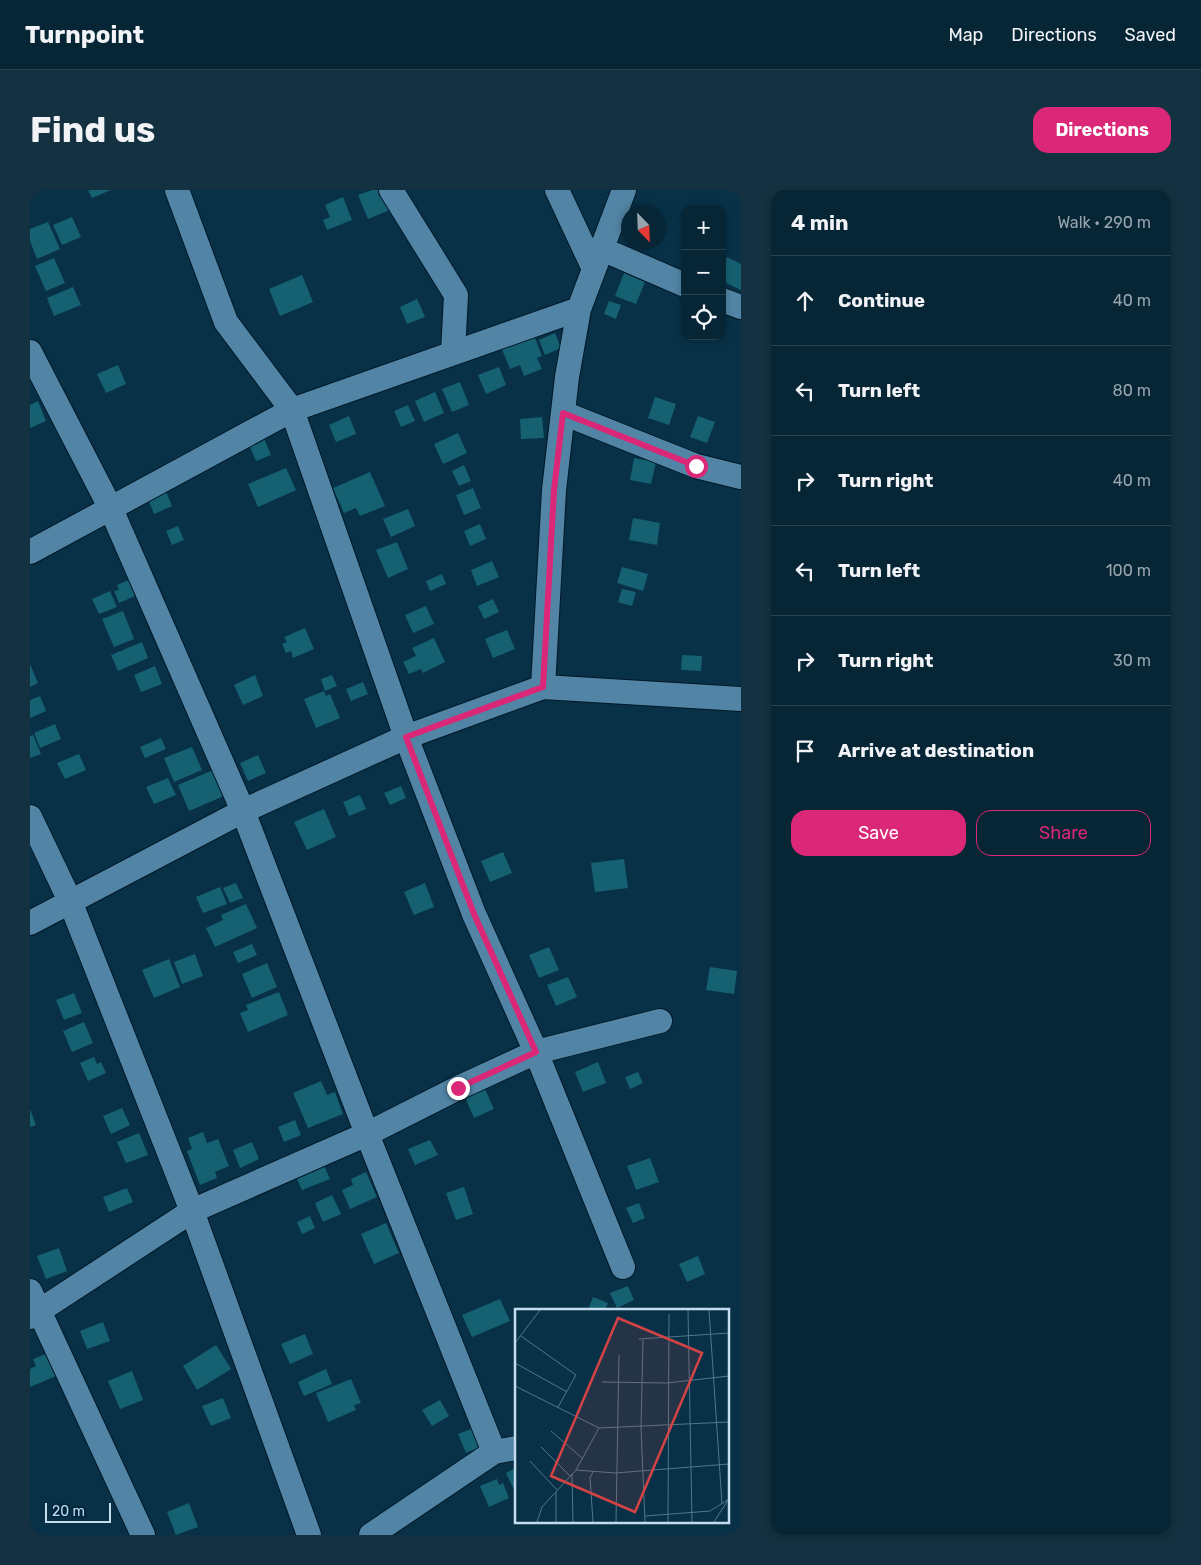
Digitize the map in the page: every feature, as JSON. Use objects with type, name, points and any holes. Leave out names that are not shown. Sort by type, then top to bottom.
[{"type":"street","points":[[177,190],[226,322],[292,410],[406,737],[474,914],[536,1052],[623,1268]]},
{"type":"street","points":[[391,190],[456,295],[453,353]]},
{"type":"street","points":[[557,190],[598,259],[681,284]]},
{"type":"street","points":[[543,687],[554,490],[567,377],[579,309],[624,190]]},
{"type":"street","points":[[726,301],[741,307]]},
{"type":"street","points":[[30,552],[292,410],[579,309]]},
{"type":"street","points":[[30,352],[111,509],[243,810],[368,1134],[505,1450],[372,1535]]},
{"type":"street","points":[[563,413],[696,466],[741,478]]},
{"type":"street","points":[[30,923],[243,810],[406,737],[543,687],[741,699]]},
{"type":"street","points":[[30,816],[70,901],[192,1211],[309,1535]]},
{"type":"street","points":[[143,1535],[33,1307],[192,1211],[368,1134],[458,1088],[536,1052],[660,1021]]},
{"type":"building","points":[[88,190],[111,190],[92,198]]},
{"type":"building","points":[[372,190],[383,190],[392,209],[368,219],[358,195]]},
{"type":"building","points":[[343,197],[352,220],[327,230],[323,220],[330,217],[325,205]]},
{"type":"building","points":[[72,217],[81,237],[62,245],[53,225]]},
{"type":"building","points":[[48,222],[60,249],[37,259],[30,241],[30,229]]},
{"type":"building","points":[[727,257],[741,264],[741,290],[726,283]]},
{"type":"building","points":[[54,258],[65,283],[46,291],[35,266]]},
{"type":"building","points":[[624,273],[645,282],[636,304],[615,296]]},
{"type":"building","points":[[302,275],[313,302],[280,316],[269,289]]},
{"type":"building","points":[[73,287],[81,305],[54,316],[47,298]]},
{"type":"building","points":[[417,299],[425,317],[407,324],[400,307]]},
{"type":"building","points":[[609,301],[621,305],[616,319],[604,314]]},
{"type":"building","points":[[533,333],[542,356],[537,358],[542,369],[524,376],[520,365],[510,369],[501,347]]},
{"type":"building","points":[[555,333],[561,348],[545,355],[539,340]]},
{"type":"building","points":[[118,365],[126,384],[106,393],[97,374]]},
{"type":"building","points":[[499,367],[506,385],[486,394],[478,375]]},
{"type":"building","points":[[460,382],[469,405],[452,412],[442,389]]},
{"type":"building","points":[[435,392],[444,413],[424,422],[415,401]]},
{"type":"building","points":[[655,397],[676,404],[669,425],[648,418]]},
{"type":"building","points":[[38,401],[46,421],[30,428],[30,405]]},
{"type":"building","points":[[408,405],[415,421],[401,427],[394,411]]},
{"type":"building","points":[[349,416],[356,434],[336,442],[329,425]]},
{"type":"building","points":[[698,416],[715,422],[707,443],[690,437]]},
{"type":"building","points":[[542,417],[544,438],[521,439],[520,419]]},
{"type":"building","points":[[458,433],[467,453],[443,464],[434,444]]},
{"type":"building","points":[[263,436],[271,455],[256,461],[248,442]]},
{"type":"building","points":[[634,458],[656,462],[651,484],[630,480]]},
{"type":"building","points":[[464,465],[471,481],[459,486],[452,471]]},
{"type":"building","points":[[286,468],[296,490],[258,507],[248,484]]},
{"type":"building","points":[[370,472],[385,506],[360,516],[356,508],[344,513],[333,488]]},
{"type":"building","points":[[473,488],[481,508],[464,515],[456,495]]},
{"type":"building","points":[[165,489],[172,506],[154,514],[147,496]]},
{"type":"building","points":[[408,509],[415,526],[391,537],[383,519]]},
{"type":"building","points":[[633,518],[660,523],[657,545],[629,540]]},
{"type":"building","points":[[480,524],[486,539],[470,546],[464,531]]},
{"type":"building","points":[[178,526],[184,540],[172,545],[166,531]]},
{"type":"building","points":[[397,542],[408,569],[388,578],[376,550]]},
{"type":"building","points":[[492,561],[499,577],[477,586],[471,570]]},
{"type":"building","points":[[622,567],[648,574],[643,591],[617,583]]},
{"type":"building","points":[[442,574],[446,584],[430,591],[426,581]]},
{"type":"building","points":[[129,580],[135,596],[119,603],[114,591],[119,590],[117,585]]},
{"type":"building","points":[[622,589],[636,592],[632,606],[618,602]]},
{"type":"building","points":[[110,591],[117,607],[99,614],[92,599]]},
{"type":"building","points":[[493,599],[499,612],[484,619],[478,606]]},
{"type":"building","points":[[426,606],[434,624],[413,633],[405,615]]},
{"type":"building","points":[[123,611],[134,639],[114,647],[102,619]]},
{"type":"building","points":[[305,628],[314,649],[293,658],[291,651],[286,653],[282,644],[287,642],[284,637]]},
{"type":"building","points":[[507,630],[515,649],[493,658],[485,639]]},
{"type":"building","points":[[434,638],[445,662],[423,673],[421,669],[409,674],[403,662],[416,656],[412,648]]},
{"type":"building","points":[[142,642],[148,658],[118,671],[111,655]]},
{"type":"building","points":[[682,655],[702,656],[701,671],[681,670]]},
{"type":"building","points":[[30,664],[38,683],[30,687]]},
{"type":"building","points":[[155,666],[162,684],[141,692],[134,675]]},
{"type":"building","points":[[255,675],[263,696],[243,705],[234,685]]},
{"type":"building","points":[[332,675],[337,686],[325,691],[321,679]]},
{"type":"building","points":[[363,682],[368,694],[351,701],[346,689]]},
{"type":"building","points":[[324,691],[326,696],[330,694],[340,718],[316,728],[304,699]]},
{"type":"building","points":[[40,696],[46,711],[30,718],[30,700]]},
{"type":"building","points":[[55,724],[61,739],[40,748],[34,733]]},
{"type":"building","points":[[33,735],[41,754],[30,758],[30,736]]},
{"type":"building","points":[[161,738],[166,749],[145,758],[140,747]]},
{"type":"building","points":[[192,747],[202,770],[174,782],[164,758]]},
{"type":"building","points":[[79,754],[86,770],[65,779],[57,763]]},
{"type":"building","points":[[258,755],[266,773],[248,781],[240,763]]},
{"type":"building","points":[[213,770],[224,796],[189,811],[178,785]]},
{"type":"building","points":[[168,778],[176,795],[154,804],[146,787]]},
{"type":"building","points":[[401,786],[406,798],[390,805],[384,793]]},
{"type":"building","points":[[360,795],[366,809],[349,816],[343,802]]},
{"type":"building","points":[[324,809],[336,837],[307,850],[294,822]]},
{"type":"building","points":[[503,852],[512,873],[490,882],[481,861]]},
{"type":"building","points":[[624,859],[628,888],[595,892],[591,863]]},
{"type":"building","points":[[236,883],[243,898],[230,903],[223,888]]},
{"type":"building","points":[[425,883],[434,907],[414,915],[404,892]]},
{"type":"building","points":[[220,887],[227,904],[203,913],[196,897]]},
{"type":"building","points":[[246,904],[257,928],[215,947],[206,928],[223,920],[221,915]]},
{"type":"building","points":[[252,944],[257,955],[238,963],[233,952]]},
{"type":"building","points":[[549,947],[559,970],[539,978],[529,955]]},
{"type":"building","points":[[195,954],[203,976],[182,984],[174,962]]},
{"type":"building","points":[[169,959],[180,987],[154,998],[142,970]]},
{"type":"building","points":[[267,963],[277,987],[252,998],[242,974]]},
{"type":"building","points":[[710,967],[737,971],[734,994],[706,990]]},
{"type":"building","points":[[568,977],[577,997],[556,1006],[547,985]]},
{"type":"building","points":[[279,992],[288,1015],[248,1032],[240,1013],[248,1010],[246,1005]]},
{"type":"building","points":[[74,993],[82,1013],[64,1020],[56,1000]]},
{"type":"building","points":[[84,1022],[93,1043],[72,1052],[63,1031]]},
{"type":"building","points":[[94,1057],[97,1064],[101,1062],[106,1073],[88,1081],[80,1063]]},
{"type":"building","points":[[598,1062],[606,1083],[583,1092],[575,1072]]},
{"type":"building","points":[[638,1072],[643,1083],[630,1089],[625,1077]]},
{"type":"building","points":[[321,1081],[327,1095],[335,1092],[343,1114],[308,1128],[293,1093]]},
{"type":"building","points":[[484,1087],[494,1109],[474,1118],[464,1095]]},
{"type":"building","points":[[122,1108],[130,1125],[111,1134],[103,1116]]},
{"type":"building","points":[[30,1109],[36,1125],[30,1127]]},
{"type":"building","points":[[295,1120],[301,1135],[284,1142],[278,1127]]},
{"type":"building","points":[[203,1132],[207,1143],[218,1139],[229,1166],[215,1172],[217,1178],[200,1185],[187,1151],[192,1149],[188,1138]]},
{"type":"building","points":[[139,1133],[148,1155],[126,1163],[117,1142]]},
{"type":"building","points":[[430,1140],[438,1155],[415,1165],[408,1149]]},
{"type":"building","points":[[252,1142],[259,1159],[240,1168],[233,1150]]},
{"type":"building","points":[[650,1158],[659,1182],[636,1190],[627,1166]]},
{"type":"building","points":[[322,1161],[330,1179],[302,1190],[294,1173]]},
{"type":"building","points":[[366,1172],[377,1197],[350,1209],[342,1190],[353,1185],[351,1179]]},
{"type":"building","points":[[464,1187],[473,1214],[456,1220],[446,1193]]},
{"type":"building","points":[[127,1188],[133,1202],[109,1212],[103,1197]]},
{"type":"building","points":[[332,1195],[341,1214],[323,1222],[315,1203]]},
{"type":"building","points":[[639,1203],[645,1218],[633,1223],[626,1208]]},
{"type":"building","points":[[310,1216],[315,1228],[302,1234],[297,1222]]},
{"type":"building","points":[[386,1223],[399,1253],[374,1264],[361,1234]]},
{"type":"building","points":[[59,1248],[67,1271],[46,1279],[37,1256]]},
{"type":"building","points":[[698,1256],[705,1274],[687,1282],[679,1264]]},
{"type":"building","points":[[628,1286],[634,1300],[617,1308],[610,1293]]},
{"type":"building","points":[[593,1297],[608,1303],[605,1309],[588,1309]]},
{"type":"building","points":[[500,1299],[510,1321],[472,1337],[462,1315]]},
{"type":"building","points":[[103,1322],[110,1341],[87,1349],[80,1331]]},
{"type":"building","points":[[305,1334],[313,1354],[290,1364],[281,1344]]},
{"type":"building","points":[[216,1345],[231,1369],[197,1390],[183,1366]]},
{"type":"building","points":[[46,1354],[56,1376],[30,1387],[30,1369],[36,1366],[33,1359]]},
{"type":"building","points":[[326,1369],[332,1384],[304,1396],[298,1382]]},
{"type":"building","points":[[132,1371],[143,1400],[120,1409],[108,1381]]},
{"type":"building","points":[[351,1379],[361,1403],[354,1405],[356,1410],[328,1422],[316,1393]]},
{"type":"building","points":[[223,1398],[231,1418],[211,1426],[202,1406]]},
{"type":"building","points":[[440,1400],[449,1416],[432,1426],[422,1410]]},
{"type":"building","points":[[479,1426],[487,1444],[466,1453],[458,1434]]},
{"type":"building","points":[[515,1468],[515,1492],[506,1473]]},
{"type":"building","points":[[497,1479],[499,1485],[503,1483],[509,1498],[489,1507],[480,1486]]},
{"type":"building","points":[[189,1503],[198,1527],[176,1535],[167,1512]]},
{"type":"route","points":[[458,1088],[536,1052],[474,914],[406,737],[543,687],[554,490],[563,413],[696,466]]}]
